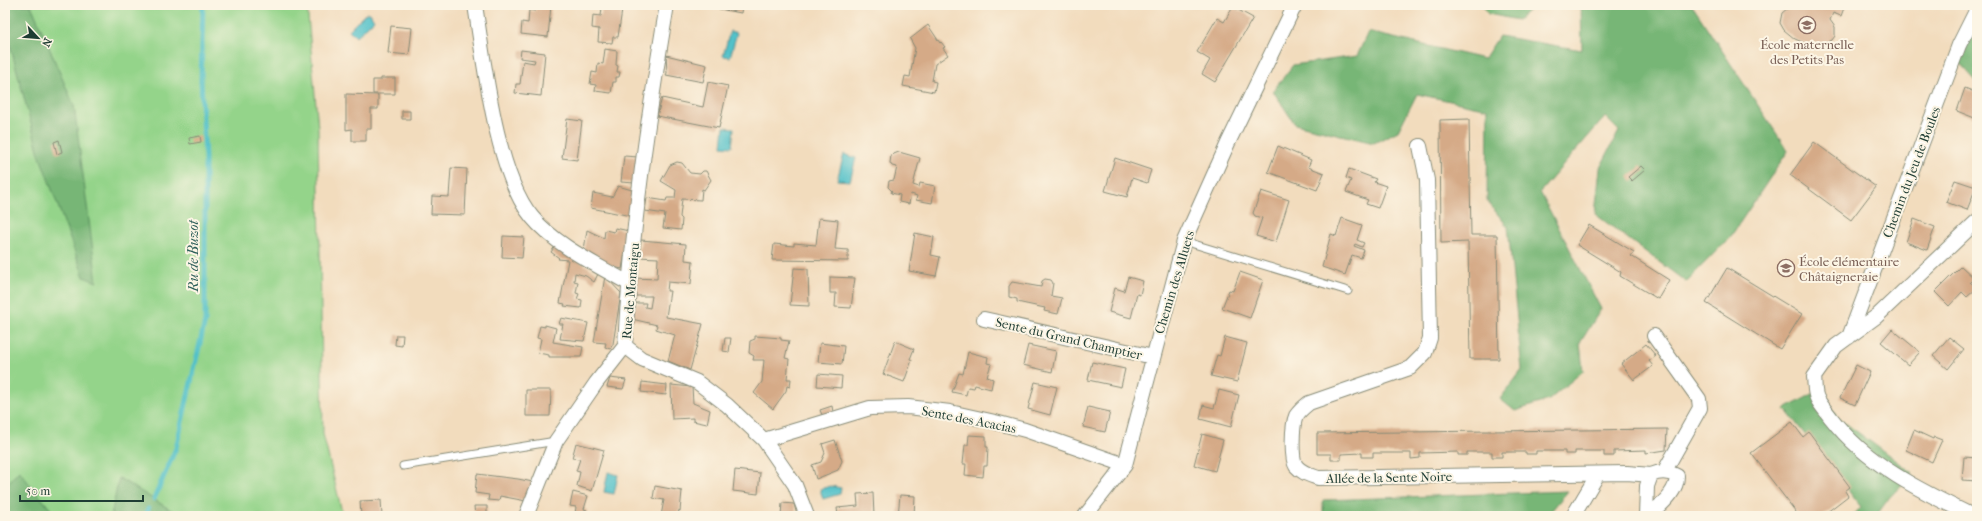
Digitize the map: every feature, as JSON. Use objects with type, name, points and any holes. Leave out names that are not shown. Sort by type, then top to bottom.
[{"type":"street","points":[[475,5],[489,91],[500,143],[513,185],[531,216],[557,240],[628,283]]},
{"type":"street","name":"Rue de Montaigu","points":[[667,5],[650,109],[628,283],[626,346],[642,359],[697,382],[727,405],[764,440],[795,484],[806,516]]},
{"type":"street","name":"Chemin des Alluets","points":[[1085,516],[1125,465],[1184,241],[1228,143],[1295,5]]},
{"type":"street","name":"Chemin du Jeu de Boules","points":[[1848,337],[1959,45],[1977,9]]},
{"type":"street","name":"Allée de la Sente Noire","points":[[1420,146],[1427,180],[1430,338],[1425,353],[1410,368],[1309,403],[1302,408],[1296,418],[1294,428],[1293,459],[1296,466],[1305,474],[1318,478],[1657,473]]},
{"type":"street","points":[[1973,516],[1938,500],[1890,472],[1855,443],[1837,425],[1817,398],[1814,377],[1836,346],[1877,316],[1976,226]]},
{"type":"street","name":"Sente du Grand Champtier","points":[[984,319],[1153,357]]},
{"type":"street","points":[[1648,516],[1647,486],[1700,408],[1699,399],[1654,336]]},
{"type":"street","points":[[526,516],[556,441],[596,383],[626,346]]},
{"type":"street","name":"Sente des Acacias","points":[[764,440],[870,408],[908,408],[950,412],[995,422],[1025,430],[1125,465]]},
{"type":"street","points":[[1648,516],[1666,500],[1677,482],[1677,476],[1671,473],[1657,473]]},
{"type":"street","points":[[1573,516],[1598,474]]},
{"type":"lane","points":[[1184,241],[1348,291]]},
{"type":"lane","points":[[402,466],[556,441]]},
{"type":"green space","points":[[5,5],[307,5],[318,128],[323,434],[343,516],[5,516]]},
{"type":"green space","points":[[5,5],[31,5],[74,106],[97,282],[84,277],[39,154],[5,26]]},
{"type":"green space","points":[[1482,5],[1535,5],[1518,20],[1488,14]]},
{"type":"green space","points":[[1581,5],[1692,5],[1788,151],[1731,236],[1686,282],[1595,214],[1600,168],[1619,131],[1605,117],[1540,192],[1601,309],[1580,343],[1583,371],[1549,400],[1515,411],[1500,399],[1522,370],[1508,227],[1487,201],[1488,109],[1417,94],[1398,131],[1374,143],[1295,124],[1273,91],[1293,65],[1357,56],[1368,32],[1484,59],[1499,36],[1582,50]]},
{"type":"green space","points":[[1977,21],[1977,82],[1956,59]]},
{"type":"green space","points":[[1818,391],[1837,417],[1913,473],[1889,498],[1876,516],[1853,516],[1861,507],[1785,409]]},
{"type":"green space","points":[[19,471],[56,516],[5,516],[5,486]]},
{"type":"green space","points":[[119,478],[179,515],[179,516],[111,516]]},
{"type":"green space","points":[[1568,491],[1547,516],[1323,516],[1323,500]]},
{"type":"water","points":[[366,13],[370,13],[374,20],[356,37],[349,30]]},
{"type":"water","points":[[730,31],[737,33],[730,57],[723,56]]},
{"type":"water","points":[[724,127],[734,128],[732,147],[722,146]]},
{"type":"water","points":[[844,154],[856,158],[850,181],[837,180]]},
{"type":"water","points":[[608,472],[618,475],[614,494],[604,492]]},
{"type":"water","points":[[831,486],[841,488],[840,494],[823,499],[820,489]]},
{"type":"building","points":[[536,5],[551,5],[548,37],[521,34],[522,22],[528,23],[529,10],[535,11]]},
{"type":"building","points":[[720,5],[742,5],[741,13],[719,9]]},
{"type":"building","name":"École maternelle des Petits Pas","points":[[1813,5],[1845,5],[1841,16],[1833,13],[1830,20],[1835,27],[1835,36],[1832,40],[1823,45],[1807,44],[1795,39],[1784,30],[1780,23],[1782,13],[1788,8],[1801,6],[1812,8]]},
{"type":"building","points":[[602,7],[622,10],[618,37],[613,37],[612,43],[598,42],[599,29],[592,28],[593,15],[601,16]]},
{"type":"building","points":[[1233,7],[1253,18],[1215,82],[1202,74],[1210,60],[1197,52],[1217,18],[1224,22]]},
{"type":"building","points":[[928,25],[940,43],[941,42],[945,47],[943,48],[948,55],[935,64],[932,81],[936,82],[934,92],[903,86],[905,76],[910,77],[915,48],[910,39]]},
{"type":"building","points":[[391,26],[412,28],[409,55],[388,53]]},
{"type":"building","points":[[605,49],[617,51],[617,72],[620,72],[619,77],[616,77],[616,82],[613,82],[611,93],[595,91],[596,85],[590,84],[592,72],[597,73],[598,63],[603,64]]},
{"type":"building","points":[[521,50],[545,53],[541,96],[515,93],[516,84],[520,84],[523,61],[534,63],[535,60],[520,58]]},
{"type":"building","points":[[666,55],[707,65],[703,82],[666,75]]},
{"type":"building","points":[[381,78],[395,78],[395,94],[373,94],[373,80],[381,80]]},
{"type":"building","points":[[708,82],[728,86],[719,128],[657,116],[662,98],[703,107]]},
{"type":"building","points":[[1965,88],[1977,93],[1977,119],[1957,111]]},
{"type":"building","points":[[346,94],[378,95],[378,109],[371,109],[371,129],[366,129],[366,141],[352,141],[352,129],[346,130]]},
{"type":"building","points":[[402,111],[410,111],[410,119],[402,119]]},
{"type":"building","points":[[567,119],[582,121],[577,160],[562,158]]},
{"type":"building","points":[[1469,119],[1471,235],[1497,235],[1499,359],[1470,359],[1468,242],[1441,243],[1440,120]]},
{"type":"building","points":[[200,136],[201,142],[190,144],[189,138]]},
{"type":"building","points":[[59,140],[62,152],[57,154],[54,142]]},
{"type":"building","points":[[1814,142],[1876,187],[1851,220],[1790,175]]},
{"type":"building","points":[[1278,146],[1311,160],[1308,167],[1324,173],[1317,190],[1268,172]]},
{"type":"building","points":[[899,152],[920,158],[913,185],[919,187],[920,183],[935,186],[932,203],[916,200],[917,196],[911,194],[909,204],[899,202],[900,195],[891,193],[892,191],[888,187],[889,181],[894,180],[897,167],[892,166],[890,163],[891,155]]},
{"type":"building","points":[[624,156],[638,157],[635,183],[621,182]]},
{"type":"building","points":[[1115,158],[1151,170],[1147,183],[1132,178],[1127,197],[1105,191]]},
{"type":"building","points":[[677,162],[682,163],[690,173],[700,174],[703,171],[706,171],[711,180],[704,190],[702,189],[701,200],[682,199],[680,217],[682,219],[681,230],[663,228],[665,214],[645,211],[647,198],[666,201],[667,198],[675,198],[676,190],[661,181],[670,165]]},
{"type":"building","points":[[1641,166],[1645,170],[1632,181],[1628,177]]},
{"type":"building","points":[[451,168],[467,169],[465,215],[431,214],[432,196],[449,197]]},
{"type":"building","points":[[1349,169],[1376,179],[1374,182],[1386,186],[1378,208],[1366,204],[1368,200],[1346,192],[1351,180],[1346,178]]},
{"type":"building","points":[[1955,180],[1976,187],[1967,210],[1946,202]]},
{"type":"building","points":[[618,186],[632,190],[631,216],[591,208],[593,193],[612,197]]},
{"type":"building","points":[[1261,191],[1289,200],[1276,242],[1256,236],[1262,218],[1255,216],[1253,213]]},
{"type":"building","points":[[819,218],[838,220],[835,249],[848,250],[848,261],[772,260],[774,244],[794,246],[794,243],[816,245]]},
{"type":"building","points":[[1342,218],[1362,225],[1357,240],[1364,243],[1362,247],[1355,244],[1354,246],[1364,250],[1361,258],[1352,255],[1345,275],[1322,267],[1331,234],[1336,236]]},
{"type":"building","points":[[1914,219],[1935,227],[1927,250],[1906,242]]},
{"type":"building","points":[[1589,225],[1634,252],[1631,256],[1669,280],[1658,299],[1620,276],[1621,272],[1577,245]]},
{"type":"building","points":[[615,228],[629,231],[622,269],[609,266],[584,250],[587,230],[604,238],[605,230],[614,232]]},
{"type":"building","points":[[915,233],[934,237],[931,255],[940,257],[936,276],[909,271]]},
{"type":"building","points":[[503,236],[524,237],[522,258],[502,257]]},
{"type":"building","points":[[641,240],[686,244],[685,260],[693,261],[691,284],[668,282],[667,291],[670,291],[666,317],[703,324],[690,370],[668,361],[675,335],[656,329],[657,325],[632,319],[633,307],[635,308],[636,303],[646,303],[645,307],[650,308],[652,296],[635,296],[634,278],[657,279],[658,258],[638,257]]},
{"type":"building","points":[[556,245],[598,274],[594,282],[586,276],[575,273],[574,281],[578,282],[576,293],[579,294],[577,299],[582,300],[581,308],[564,306],[565,304],[560,303],[568,260],[558,259],[559,258],[551,252]]},
{"type":"building","points":[[1961,266],[1974,278],[1970,282],[1977,288],[1967,297],[1962,292],[1949,306],[1935,292]]},
{"type":"building","points":[[794,268],[808,269],[809,306],[790,305]]},
{"type":"building","points":[[1727,268],[1802,314],[1780,349],[1706,303]]},
{"type":"building","points":[[1240,272],[1263,280],[1250,318],[1222,308],[1229,290],[1233,291]]},
{"type":"building","points":[[605,276],[621,293],[613,344],[610,349],[605,347],[606,343],[594,342]]},
{"type":"building","points":[[830,277],[855,278],[851,308],[835,307],[836,293],[830,293]]},
{"type":"building","points":[[1128,277],[1143,281],[1140,295],[1137,294],[1131,318],[1109,312],[1115,288],[1124,291]]},
{"type":"building","points":[[1045,279],[1051,280],[1053,283],[1051,296],[1062,298],[1058,314],[1044,311],[1045,308],[1017,302],[1017,299],[1009,297],[1009,286],[1012,282],[1041,287],[1042,281]]},
{"type":"building","points":[[561,318],[588,323],[584,341],[560,339],[563,324],[559,324]]},
{"type":"building","points":[[545,325],[556,328],[553,342],[583,347],[581,357],[549,357],[549,355],[538,353],[541,339],[537,338],[540,326],[545,327]]},
{"type":"building","points":[[1892,329],[1920,352],[1908,365],[1881,342]]},
{"type":"building","points":[[396,335],[403,335],[402,346],[395,345]]},
{"type":"building","points":[[755,336],[781,338],[781,340],[789,341],[785,358],[789,359],[787,379],[791,379],[790,387],[787,386],[786,391],[773,409],[754,393],[762,382],[764,360],[753,360],[754,356],[749,353],[750,341],[755,339]]},
{"type":"building","points":[[1225,337],[1247,343],[1237,382],[1211,376],[1217,355],[1220,356]]},
{"type":"building","points":[[1949,337],[1964,349],[1948,369],[1933,356]]},
{"type":"building","points":[[725,338],[731,338],[729,352],[723,351]]},
{"type":"building","points":[[895,341],[914,349],[910,359],[912,360],[904,382],[883,374]]},
{"type":"building","points":[[820,343],[844,346],[842,364],[818,362]]},
{"type":"building","points":[[1646,344],[1656,356],[1649,361],[1653,366],[1634,380],[1621,364]]},
{"type":"building","points":[[1028,345],[1056,351],[1052,372],[1023,365]]},
{"type":"building","points":[[968,352],[988,357],[987,363],[991,364],[987,377],[993,379],[991,389],[975,385],[974,388],[968,387],[966,395],[952,392],[959,373],[963,374]]},
{"type":"building","points":[[1092,362],[1125,369],[1121,387],[1088,380]]},
{"type":"building","points":[[1856,365],[1870,372],[1855,405],[1840,398]]},
{"type":"building","points":[[818,374],[842,376],[841,388],[817,386]]},
{"type":"building","points":[[610,378],[626,380],[623,389],[607,387]]},
{"type":"building","points":[[642,382],[667,385],[666,395],[641,392]]},
{"type":"building","points":[[1035,382],[1057,387],[1050,415],[1028,409]]},
{"type":"building","points":[[671,385],[692,387],[693,403],[710,410],[707,424],[693,421],[693,418],[672,419]]},
{"type":"building","points":[[526,390],[551,390],[550,416],[526,416]]},
{"type":"building","points":[[1219,390],[1239,395],[1231,427],[1200,419],[1203,405],[1214,408]]},
{"type":"building","points":[[832,406],[833,412],[822,415],[820,410]]},
{"type":"building","points":[[1088,407],[1110,412],[1105,432],[1083,427]]},
{"type":"building","points":[[1792,422],[1803,437],[1809,432],[1850,487],[1845,491],[1848,496],[1822,516],[1799,516],[1751,453]]},
{"type":"building","points":[[1667,429],[1666,450],[1646,453],[1646,450],[1614,451],[1614,456],[1604,456],[1604,451],[1575,451],[1575,454],[1565,454],[1565,451],[1536,451],[1536,454],[1526,454],[1526,452],[1502,452],[1502,457],[1492,457],[1492,452],[1467,452],[1467,455],[1458,455],[1458,452],[1420,453],[1420,458],[1411,459],[1411,453],[1373,453],[1373,457],[1362,457],[1362,453],[1341,454],[1341,460],[1331,460],[1331,454],[1317,454],[1317,433]]},
{"type":"building","points":[[1914,430],[1933,439],[1934,437],[1942,440],[1932,462],[1906,450]]},
{"type":"building","points":[[1202,434],[1223,440],[1215,471],[1194,465]]},
{"type":"building","points":[[969,435],[986,436],[986,447],[988,447],[987,466],[984,466],[983,477],[965,475],[966,464],[963,464],[965,445],[968,445]]},
{"type":"building","points":[[835,440],[842,461],[838,470],[816,479],[812,465],[821,462],[825,453],[822,444]]},
{"type":"building","points":[[576,443],[604,450],[592,491],[577,486],[580,472],[576,471],[580,459],[572,458]]},
{"type":"building","points":[[1964,457],[1977,458],[1977,481],[1962,480]]},
{"type":"building","points":[[735,470],[760,473],[758,494],[733,491]]},
{"type":"building","points":[[477,474],[533,482],[526,501],[500,496],[499,501],[488,500],[489,495],[475,493]]},
{"type":"building","points":[[655,486],[682,491],[678,516],[661,516],[664,500],[653,498]]},
{"type":"building","points":[[573,492],[588,496],[584,509],[587,510],[586,516],[568,516],[568,513],[575,514],[576,507],[570,506]]},
{"type":"building","points":[[873,493],[874,516],[838,516],[837,508],[858,506],[857,494]]},
{"type":"building","points":[[900,495],[915,496],[914,516],[898,516]]},
{"type":"building","points":[[381,500],[382,516],[361,516],[360,501]]},
{"type":"building","points":[[782,503],[794,504],[797,515],[781,516]]},
{"type":"building","points":[[474,506],[487,506],[487,516],[475,516]]},
{"type":"waterway","name":"Ru de Buzot","points":[[154,499],[176,448],[205,321],[205,158],[201,80],[203,5]]},
{"type":"waterway","name":"Ru de Buzot","points":[[146,516],[148,509]]},
{"type":"place","name":"École maternelle des Petits Pas","points":[[1807,25]]},
{"type":"place","name":"École élémentaire Châtaigneraie","points":[[1786,268]]}]
